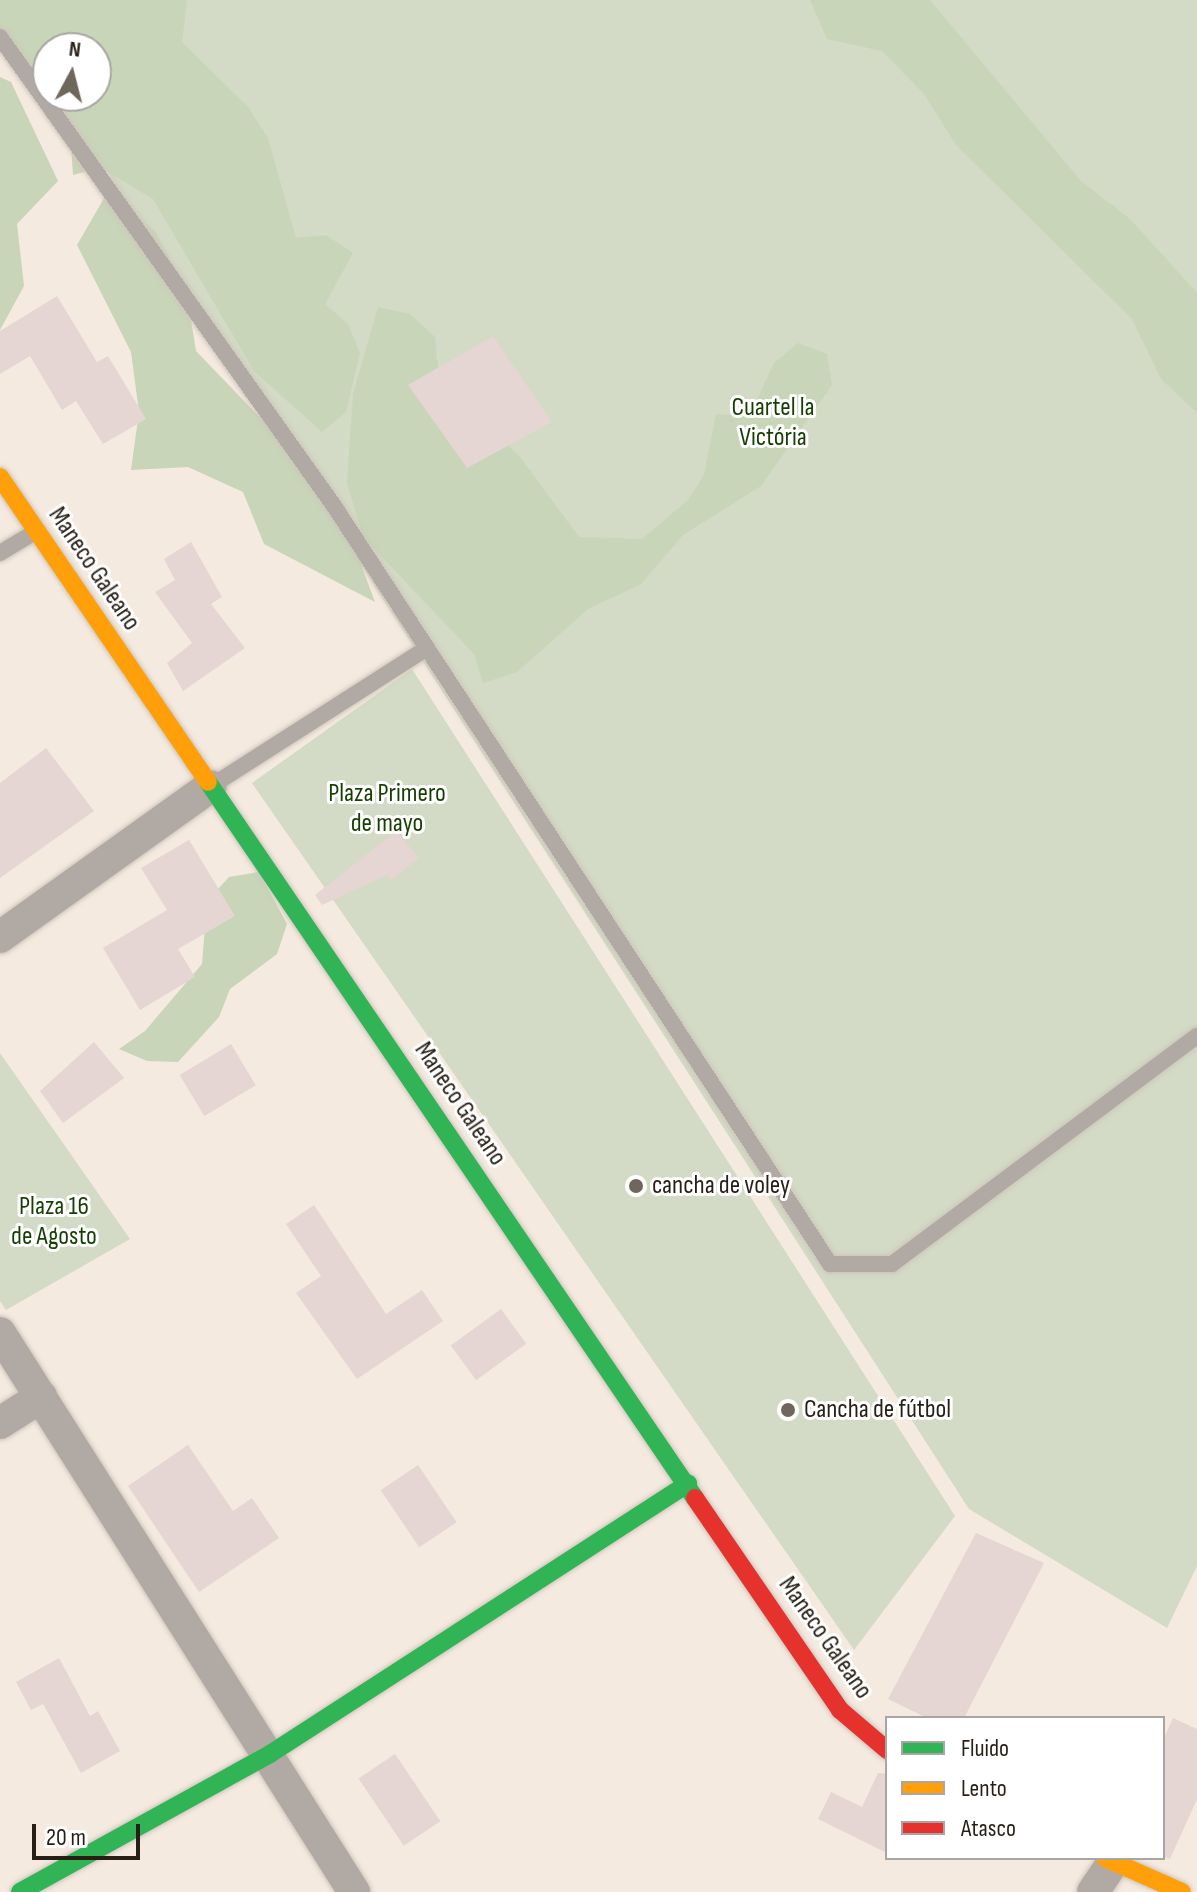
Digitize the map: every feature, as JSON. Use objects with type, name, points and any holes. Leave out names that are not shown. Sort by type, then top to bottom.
[{"type":"street","name":"Maneco Galeano","points":[[0,477],[840,1710],[885,1748]]},
{"type":"street","points":[[0,937],[211,786]]},
{"type":"street","points":[[0,1333],[270,1754],[354,1892]]},
{"type":"street","points":[[0,1423],[41,1397]]},
{"type":"street","points":[[20,1892],[270,1754],[688,1484]]},
{"type":"street","points":[[1093,1892],[1109,1860],[1182,1892]]},
{"type":"lane","points":[[0,37],[427,648],[830,1264],[892,1264],[1197,1036]]},
{"type":"lane","points":[[0,553],[36,531]]},
{"type":"lane","points":[[211,786],[427,648]]},
{"type":"green space","name":"Cuartel la Victória","points":[[0,0],[1197,0],[1197,1566],[1167,1628],[969,1509],[69,112],[112,112],[112,32],[32,32]]},
{"type":"green space","points":[[0,0],[187,0],[182,42],[248,107],[268,138],[296,238],[326,235],[353,253],[325,304],[348,324],[360,353],[346,412],[322,432],[254,371],[153,199],[101,168],[73,175],[71,145],[50,112],[112,112],[112,32],[32,32],[32,83],[0,32]]},
{"type":"green space","points":[[810,0],[930,0],[1081,181],[1130,219],[1197,293],[1197,413],[1161,379],[1132,319],[956,145],[924,94],[882,51],[827,39]]},
{"type":"green space","points":[[0,77],[11,82],[58,181],[17,224],[24,286],[0,330]]},
{"type":"green space","points":[[107,193],[155,231],[186,289],[196,351],[335,495],[375,602],[264,544],[243,492],[188,467],[131,470],[139,412],[131,352],[77,245]]},
{"type":"green space","points":[[378,307],[410,314],[435,337],[441,396],[472,410],[520,457],[579,537],[642,539],[688,500],[704,475],[716,414],[749,417],[774,363],[798,343],[827,354],[832,385],[761,486],[683,535],[641,584],[588,609],[517,672],[483,683],[474,654],[363,537],[347,483],[353,394]]},
{"type":"green space","name":"Plaza Primero de mayo","points":[[412,669],[955,1516],[854,1650],[252,783]]},
{"type":"green space","points":[[259,872],[287,924],[277,954],[230,989],[219,1017],[178,1062],[147,1061],[119,1049],[145,1031],[202,964],[207,901],[229,877]]},
{"type":"green space","name":"Plaza 16 de Agosto","points":[[0,1053],[130,1239],[6,1310],[0,1301]]},
{"type":"building","points":[[57,296],[97,362],[108,356],[146,419],[103,444],[76,401],[62,410],[30,356],[0,374],[0,331]]},
{"type":"building","points":[[493,336],[552,422],[467,468],[408,385]]},
{"type":"building","points":[[191,542],[222,597],[211,604],[245,648],[183,691],[167,663],[192,643],[155,592],[175,580],[164,559]]},
{"type":"building","points":[[46,748],[94,811],[0,878],[0,783]]},
{"type":"building","points":[[396,831],[419,858],[391,880],[387,875],[322,905],[315,895]]},
{"type":"building","points":[[189,840],[235,916],[178,949],[195,977],[140,1010],[103,948],[167,910],[141,868]]},
{"type":"building","points":[[94,1042],[124,1078],[63,1123],[40,1091]]},
{"type":"building","points":[[231,1044],[256,1085],[204,1116],[180,1075]]},
{"type":"building","points":[[314,1205],[386,1314],[422,1290],[443,1321],[357,1379],[296,1293],[321,1276],[286,1224]]},
{"type":"building","points":[[501,1309],[526,1344],[476,1380],[451,1345]]},
{"type":"building","points":[[188,1445],[233,1511],[252,1498],[279,1538],[199,1592],[128,1486]]},
{"type":"building","points":[[418,1465],[457,1522],[419,1547],[381,1490]]},
{"type":"building","points":[[976,1533],[1044,1563],[965,1716],[923,1716],[888,1699]]},
{"type":"building","points":[[59,1658],[90,1716],[98,1711],[120,1751],[81,1773],[43,1704],[31,1710],[16,1682]]},
{"type":"building","points":[[1173,1718],[1197,1729],[1197,1799],[1170,1859],[1165,1857],[1165,1736]]},
{"type":"building","points":[[395,1754],[440,1821],[404,1846],[359,1779]]},
{"type":"building","points":[[878,1773],[885,1774],[885,1852],[818,1819],[831,1792],[862,1807]]},
{"type":"traffic: fast","points":[[208,782],[695,1498]]},
{"type":"traffic: fast","points":[[20,1892],[270,1754],[688,1484]]},
{"type":"traffic: slow","points":[[0,477],[208,782]]},
{"type":"traffic: slow","points":[[1110,1860],[1182,1892]]},
{"type":"traffic: jam","points":[[695,1498],[840,1710],[885,1748]]},
{"type":"place","name":"cancha de voley","points":[[636,1186]]},
{"type":"place","name":"Cancha de fútbol","points":[[788,1410]]}]
